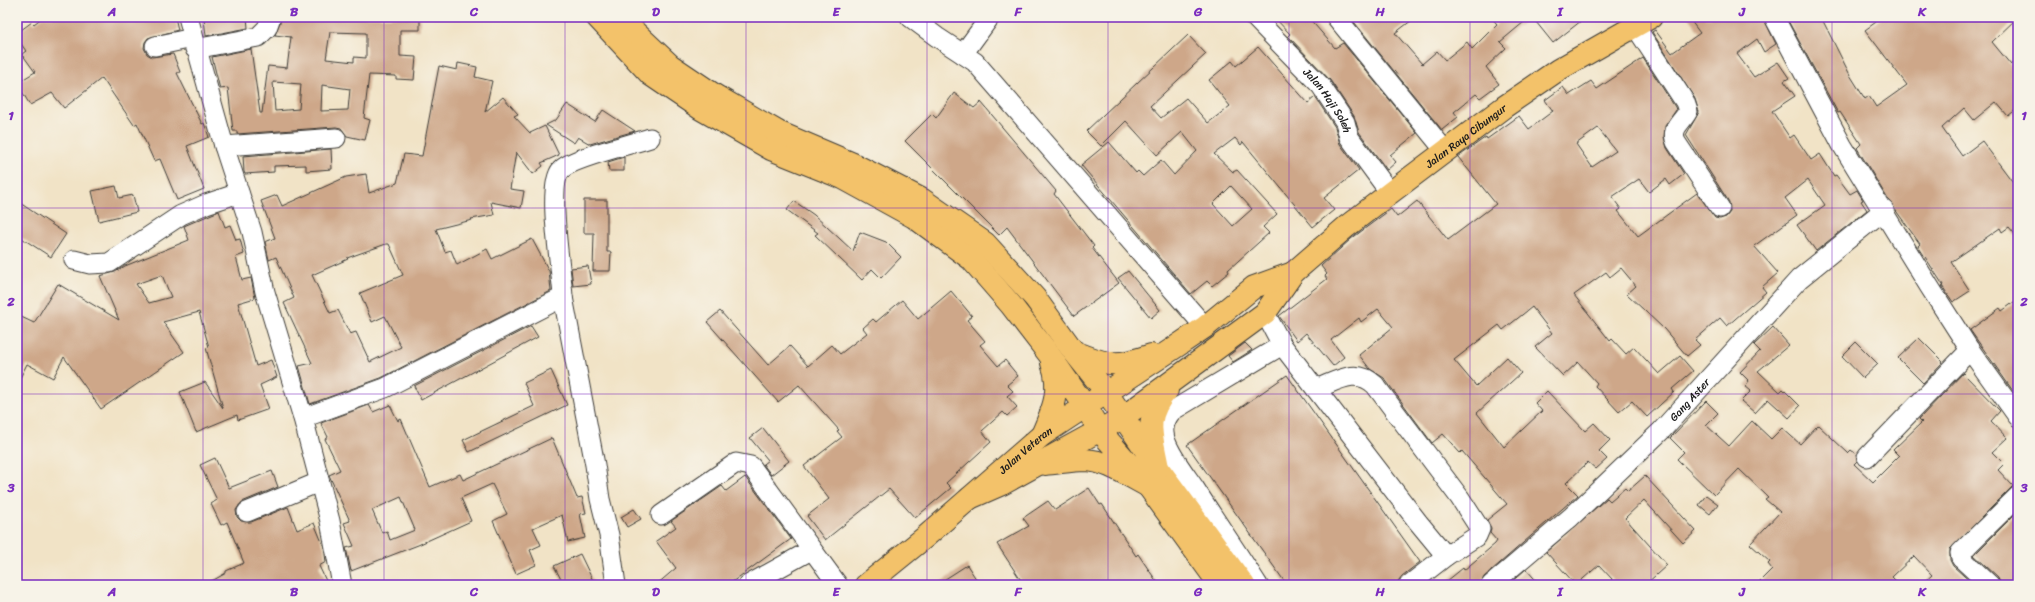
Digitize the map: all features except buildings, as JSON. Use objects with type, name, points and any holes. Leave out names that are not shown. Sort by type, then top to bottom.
[{"type":"main road","points":[[597,17],[651,75],[701,110],[770,149],[843,178],[914,216],[971,259],[1011,305],[1048,353],[1085,406],[1100,431],[1153,477],[1244,585]]},
{"type":"main road","points":[[619,17],[670,65],[716,96],[778,132],[851,164],[924,200],[985,244],[1035,298],[1074,352],[1106,392],[1122,418],[1153,477],[1220,585]]},
{"type":"main road","name":"Jalan Raya Cibungur","points":[[1293,274],[1346,227],[1504,107],[1558,70],[1643,22]]},
{"type":"main road","points":[[1074,352],[1096,361],[1117,364],[1131,362],[1177,346],[1205,327],[1254,287],[1293,274]]},
{"type":"main road","points":[[1153,477],[1152,416],[1156,402],[1176,378],[1265,313],[1293,274]]},
{"type":"main road","name":"Jalan Veteran","points":[[866,585],[924,538],[1042,435],[1177,346]]},
{"type":"main road","points":[[1042,435],[1057,396],[1057,376],[1048,353]]},
{"type":"main road","name":"Jalan Veteran","points":[[970,498],[1002,484],[1100,431],[1122,418],[1176,378]]},
{"type":"main road","points":[[1036,465],[1085,460],[1099,462],[1153,477]]},
{"type":"street","points":[[188,17],[194,43],[224,146],[252,232],[265,292],[303,418],[330,521],[342,585]]},
{"type":"street","points":[[155,46],[258,37],[267,28],[271,17]]},
{"type":"street","points":[[910,17],[975,62],[1205,327]]},
{"type":"street","points":[[963,54],[990,17]]},
{"type":"street","name":"Jalan Haji Soleh","points":[[1254,17],[1321,86],[1345,122],[1349,137],[1390,193]]},
{"type":"street","points":[[1336,17],[1446,152]]},
{"type":"street","points":[[1774,17],[1842,145],[1970,350],[2018,417]]},
{"type":"street","points":[[1643,22],[1685,102],[1688,112],[1676,128],[1673,136],[1720,208]]},
{"type":"street","points":[[224,146],[336,138]]},
{"type":"street","points":[[616,585],[610,535],[600,499],[596,465],[563,297],[556,223],[555,188],[557,175],[568,164],[650,138]]},
{"type":"street","points":[[74,260],[90,264],[109,263],[181,215],[206,204],[239,193]]},
{"type":"street","name":"Gang Aster","points":[[1492,585],[1576,513],[1662,430],[1717,372],[1743,340],[1799,279],[1884,210]]},
{"type":"street","points":[[303,418],[385,388],[563,297]]},
{"type":"street","points":[[1265,313],[1282,345],[1418,522],[1446,556]]},
{"type":"street","points":[[1258,585],[1181,468],[1164,434],[1167,417],[1172,411],[1282,345]]},
{"type":"street","points":[[1867,457],[1970,350]]},
{"type":"street","points":[[1316,390],[1353,375],[1367,377],[1375,385],[1460,498],[1480,529],[1477,536],[1446,556],[1409,585]]},
{"type":"street","points":[[661,514],[736,463],[752,466],[811,550],[838,585]]},
{"type":"street","points":[[247,512],[320,482]]},
{"type":"street","points":[[1990,585],[1961,558],[1960,553],[2018,496]]},
{"type":"street","points":[[748,585],[811,550]]}]
